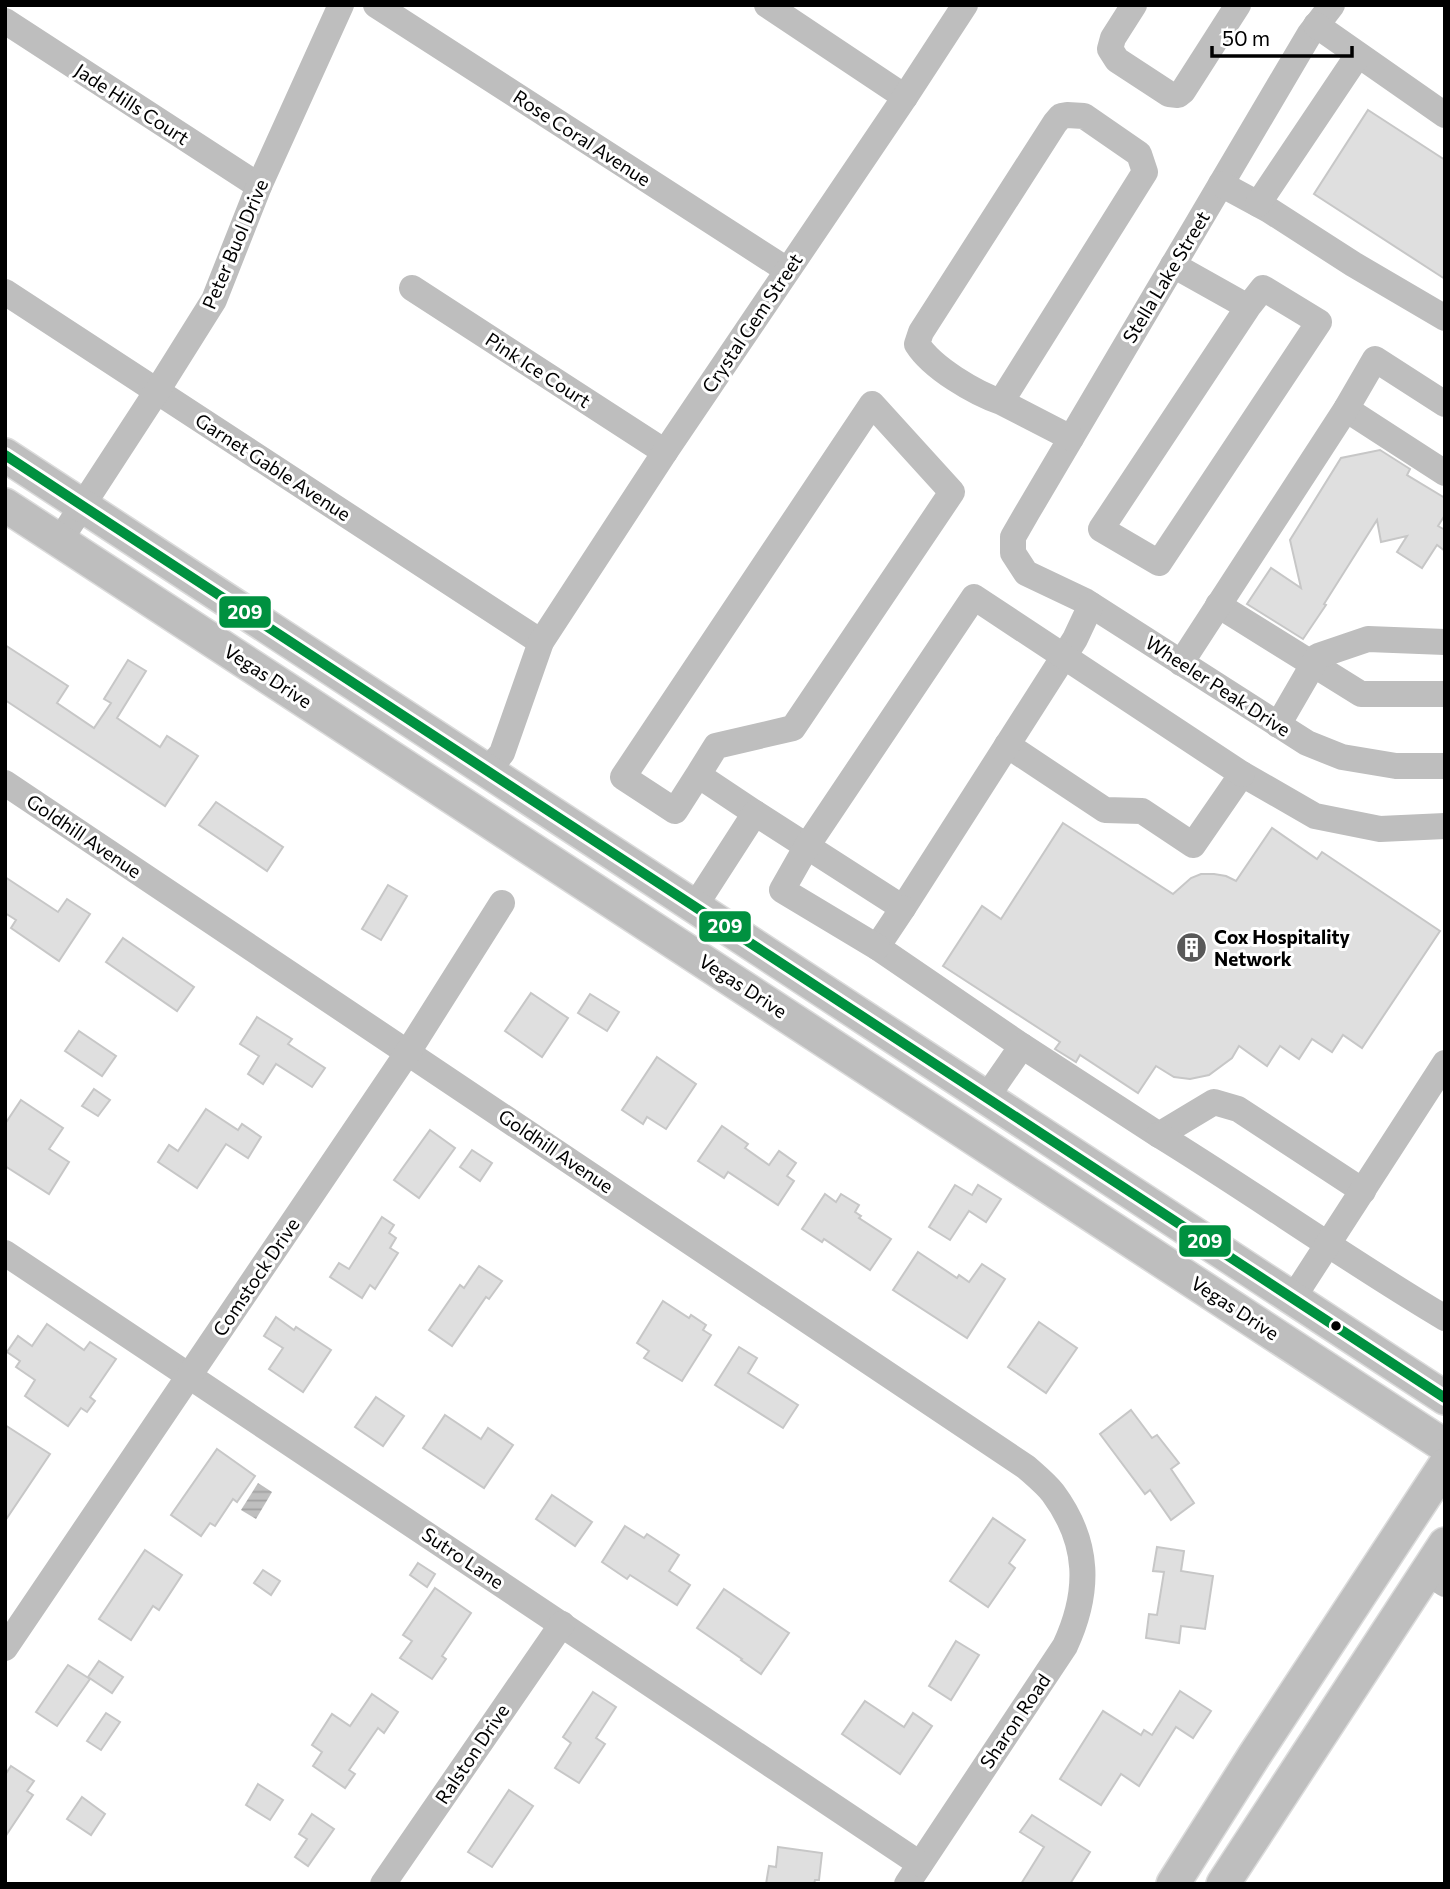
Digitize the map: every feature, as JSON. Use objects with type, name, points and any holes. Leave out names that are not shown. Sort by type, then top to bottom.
[{"type":"main road","name":"Vegas Drive","points":[[5,455],[1445,1398]]},
{"type":"main road","name":"Vegas Drive","points":[[5,505],[1445,1446]]},
{"type":"main road","points":[[673,941],[695,906]]},
{"type":"main road","points":[[1173,1884],[1445,1465]]},
{"type":"main road","points":[[1223,1884],[1436,1578],[1445,1544]]},
{"type":"street","name":"Peter Buol Drive","points":[[60,540],[214,300],[259,186],[341,5]]},
{"type":"street","name":"Rose Coral Avenue","points":[[376,5],[787,271]]},
{"type":"street","points":[[768,5],[905,97]]},
{"type":"street","name":"Crystal Gem Street","points":[[487,771],[502,753],[541,642],[965,5]]},
{"type":"street","points":[[1134,5],[1113,38],[1110,49],[1117,60],[1168,94],[1178,95],[1238,5]]},
{"type":"street","points":[[1324,15],[1358,55],[1445,115]]},
{"type":"street","name":"Stella Lake Street","points":[[1013,554],[1013,537],[1309,35],[1324,15]]},
{"type":"street","name":"Jade Hills Court","points":[[5,22],[259,186]]},
{"type":"street","points":[[1258,204],[1358,55]]},
{"type":"street","points":[[1001,402],[1145,172],[1139,154],[1084,116],[1061,116],[1055,123],[921,332],[918,344],[925,356],[957,379],[989,398],[1071,438]]},
{"type":"street","points":[[1221,184],[1445,318]]},
{"type":"street","points":[[1172,265],[1248,307]]},
{"type":"street","name":"Pink Ice Court","points":[[412,288],[665,452]]},
{"type":"street","points":[[1263,288],[1319,322],[1159,563],[1101,529],[1248,307],[1263,288]]},
{"type":"street","name":"Garnet Gable Avenue","points":[[5,292],[541,642]]},
{"type":"street","points":[[1181,663],[1346,409],[1375,359],[1445,404]]},
{"type":"street","points":[[872,404],[952,492],[793,728],[716,746],[698,775],[675,811],[623,777],[872,404]]},
{"type":"street","points":[[1346,409],[1445,473]]},
{"type":"street","name":"Wheeler Peak Drive","points":[[1013,554],[1026,573],[1091,605],[1307,743],[1342,757],[1396,766],[1445,766]]},
{"type":"street","points":[[1445,826],[1380,829],[1315,816],[1242,775],[974,597],[807,846],[782,890],[877,947],[1022,1046],[1445,1318]]},
{"type":"street","points":[[877,947],[1064,656],[1091,605]]},
{"type":"street","points":[[1218,605],[1361,694],[1445,694]]},
{"type":"street","points":[[1278,724],[1318,656],[1368,639],[1445,642]]},
{"type":"street","points":[[1007,745],[1105,810],[1142,811],[1193,845],[1242,775]]},
{"type":"street","points":[[698,775],[903,908]]},
{"type":"street","name":"Goldhill Avenue","points":[[5,783],[1026,1467],[1052,1492],[1070,1522],[1078,1544]]},
{"type":"street","points":[[695,906],[755,813]]},
{"type":"street","name":"Comstock Drive","points":[[5,1648],[408,1052],[502,903]]},
{"type":"street","points":[[986,1098],[1022,1046]]},
{"type":"street","points":[[1293,1298],[1445,1063]]},
{"type":"street","points":[[1159,1135],[1214,1102],[1238,1109],[1363,1191]]},
{"type":"street","name":"Sutro Lane","points":[[5,1253],[562,1624],[914,1874]]},
{"type":"street","name":"Sharon Road","points":[[914,1874],[1065,1646],[1082,1599],[1083,1569],[1078,1544]]},
{"type":"street","name":"Ralston Drive","points":[[383,1884],[562,1624]]},
{"type":"shaded area","points":[[258,1483],[272,1492],[256,1519],[241,1510]]},
{"type":"building","points":[[1368,110],[1445,160],[1445,279],[1314,194]]},
{"type":"building","points":[[1380,450],[1410,469],[1407,475],[1445,498],[1445,515],[1438,526],[1445,530],[1445,551],[1437,545],[1422,568],[1397,552],[1407,536],[1381,542],[1377,520],[1303,639],[1247,604],[1271,568],[1301,588],[1290,540],[1341,458]]},
{"type":"building","points":[[5,645],[68,686],[57,703],[94,728],[111,703],[104,699],[128,660],[146,671],[117,718],[160,747],[167,736],[198,756],[165,806],[5,700]]},
{"type":"building","points":[[216,802],[283,847],[267,871],[199,825]]},
{"type":"building","name":"Cox Hospitality Network","points":[[1063,823],[1173,894],[1191,878],[1201,874],[1226,876],[1236,881],[1272,828],[1317,859],[1322,852],[1440,931],[1362,1048],[1343,1035],[1332,1052],[1312,1039],[1299,1059],[1280,1046],[1267,1066],[1239,1046],[1232,1058],[1209,1075],[1190,1079],[1174,1077],[1156,1066],[1138,1093],[1080,1055],[1076,1062],[1055,1049],[1060,1042],[943,966],[982,906],[1001,919]]},
{"type":"building","points":[[5,877],[58,912],[67,899],[90,914],[59,961],[11,928],[16,920],[5,913]]},
{"type":"building","points":[[388,885],[407,896],[381,940],[362,929]]},
{"type":"building","points":[[123,938],[194,987],[177,1011],[106,962]]},
{"type":"building","points":[[531,993],[568,1018],[542,1057],[505,1031]]},
{"type":"building","points":[[590,994],[619,1012],[607,1031],[578,1013]]},
{"type":"building","points":[[257,1017],[292,1039],[288,1044],[325,1068],[312,1087],[276,1064],[263,1084],[248,1074],[259,1056],[240,1044]]},
{"type":"building","points":[[79,1031],[116,1056],[102,1076],[65,1051]]},
{"type":"building","points":[[657,1057],[696,1084],[666,1129],[647,1117],[643,1124],[622,1110]]},
{"type":"building","points":[[94,1089],[110,1100],[98,1116],[82,1106]]},
{"type":"building","points":[[21,1100],[63,1128],[49,1149],[69,1162],[49,1194],[5,1166],[5,1124]]},
{"type":"building","points":[[206,1109],[238,1130],[242,1124],[261,1137],[248,1158],[226,1144],[197,1188],[158,1162],[169,1145],[178,1151]]},
{"type":"building","points":[[722,1126],[748,1144],[745,1148],[769,1165],[779,1151],[796,1163],[787,1176],[794,1181],[778,1205],[728,1172],[724,1178],[698,1161]]},
{"type":"building","points":[[430,1130],[455,1148],[419,1198],[394,1180]]},
{"type":"building","points":[[472,1150],[492,1163],[480,1181],[460,1167]]},
{"type":"building","points":[[955,1185],[972,1195],[978,1185],[1001,1199],[986,1222],[969,1211],[950,1240],[929,1227]]},
{"type":"building","points":[[825,1194],[836,1202],[841,1194],[859,1205],[855,1212],[861,1216],[859,1218],[891,1239],[870,1270],[824,1239],[822,1242],[802,1229]]},
{"type":"building","points":[[382,1217],[394,1225],[389,1233],[396,1238],[390,1248],[398,1253],[375,1289],[370,1285],[362,1298],[330,1277],[339,1263],[349,1269]]},
{"type":"building","points":[[918,1252],[957,1278],[959,1275],[969,1282],[982,1264],[1005,1279],[967,1338],[893,1290]]},
{"type":"building","points":[[479,1266],[502,1281],[489,1299],[486,1297],[452,1346],[429,1330],[460,1285],[464,1288]]},
{"type":"building","points":[[663,1301],[689,1318],[691,1315],[706,1325],[703,1330],[711,1335],[682,1381],[644,1358],[649,1351],[637,1343]]},
{"type":"building","points":[[276,1317],[331,1350],[303,1392],[269,1369],[283,1348],[264,1336]]},
{"type":"building","points":[[1039,1322],[1077,1348],[1046,1393],[1008,1367]]},
{"type":"building","points":[[47,1324],[84,1350],[90,1342],[116,1359],[90,1397],[95,1401],[87,1412],[81,1408],[68,1426],[25,1396],[35,1380],[16,1367],[20,1361],[7,1352],[18,1336],[32,1346]]},
{"type":"building","points":[[739,1347],[757,1358],[748,1373],[798,1405],[783,1428],[715,1385]]},
{"type":"building","points":[[376,1397],[404,1416],[383,1446],[355,1427]]},
{"type":"building","points":[[1131,1410],[1152,1438],[1157,1435],[1179,1463],[1171,1469],[1194,1503],[1171,1520],[1150,1490],[1145,1494],[1100,1434]]},
{"type":"building","points":[[445,1415],[481,1439],[488,1428],[513,1445],[484,1488],[423,1448]]},
{"type":"building","points":[[5,1425],[50,1454],[5,1521]]},
{"type":"building","points":[[217,1449],[255,1476],[237,1502],[233,1499],[215,1526],[210,1523],[201,1536],[171,1515]]},
{"type":"building","points":[[552,1495],[592,1522],[575,1546],[536,1519]]},
{"type":"building","points":[[993,1518],[1025,1540],[1009,1563],[1015,1568],[988,1607],[950,1581]]},
{"type":"building","points":[[625,1526],[644,1538],[647,1534],[679,1555],[669,1571],[690,1585],[677,1605],[630,1575],[627,1579],[602,1562]]},
{"type":"building","points":[[1157,1547],[1184,1551],[1181,1571],[1213,1576],[1205,1629],[1181,1626],[1179,1643],[1146,1638],[1149,1614],[1157,1615],[1164,1572],[1153,1571]]},
{"type":"building","points":[[145,1550],[182,1575],[159,1610],[153,1606],[131,1640],[99,1619]]},
{"type":"building","points":[[418,1563],[435,1574],[427,1587],[410,1575]]},
{"type":"building","points":[[263,1570],[280,1581],[271,1595],[254,1583]]},
{"type":"building","points":[[435,1588],[471,1613],[442,1656],[446,1659],[432,1679],[400,1658],[412,1641],[403,1635]]},
{"type":"building","points":[[724,1589],[789,1633],[761,1674],[697,1628]]},
{"type":"building","points":[[956,1641],[979,1655],[951,1700],[929,1686]]},
{"type":"building","points":[[99,1661],[123,1677],[112,1693],[88,1677]]},
{"type":"building","points":[[68,1665],[90,1679],[57,1726],[36,1712]]},
{"type":"building","points":[[1180,1691],[1211,1711],[1193,1738],[1176,1727],[1139,1786],[1121,1774],[1101,1805],[1060,1779],[1103,1711],[1141,1735],[1144,1730],[1152,1735]]},
{"type":"building","points":[[593,1692],[616,1707],[596,1738],[605,1744],[579,1783],[555,1768],[571,1743],[563,1737]]},
{"type":"building","points":[[372,1694],[398,1712],[384,1733],[378,1728],[349,1770],[355,1774],[345,1788],[313,1766],[322,1752],[312,1745],[332,1714],[350,1726]]},
{"type":"building","points":[[865,1701],[904,1727],[913,1713],[932,1726],[900,1774],[842,1734]]},
{"type":"building","points":[[106,1713],[120,1722],[101,1750],[87,1741]]},
{"type":"building","points":[[11,1766],[34,1781],[27,1791],[33,1795],[5,1837],[5,1775]]},
{"type":"building","points":[[258,1784],[283,1800],[270,1820],[246,1805]]},
{"type":"building","points":[[509,1790],[533,1806],[492,1867],[468,1852]]},
{"type":"building","points":[[82,1797],[105,1814],[91,1835],[67,1819]]},
{"type":"building","points":[[312,1814],[334,1829],[308,1866],[295,1857],[307,1839],[299,1834]]},
{"type":"building","points":[[1032,1815],[1090,1852],[1070,1884],[1021,1884],[1044,1847],[1020,1832]]},
{"type":"building","points":[[778,1847],[822,1853],[819,1880],[815,1880],[814,1884],[766,1884],[769,1866],[776,1867]]},
{"type":"transit line","name":"209","points":[[5,455],[1445,1398]]},
{"type":"place","name":"Cox Hospitality Network","points":[[1191,948]]}]
